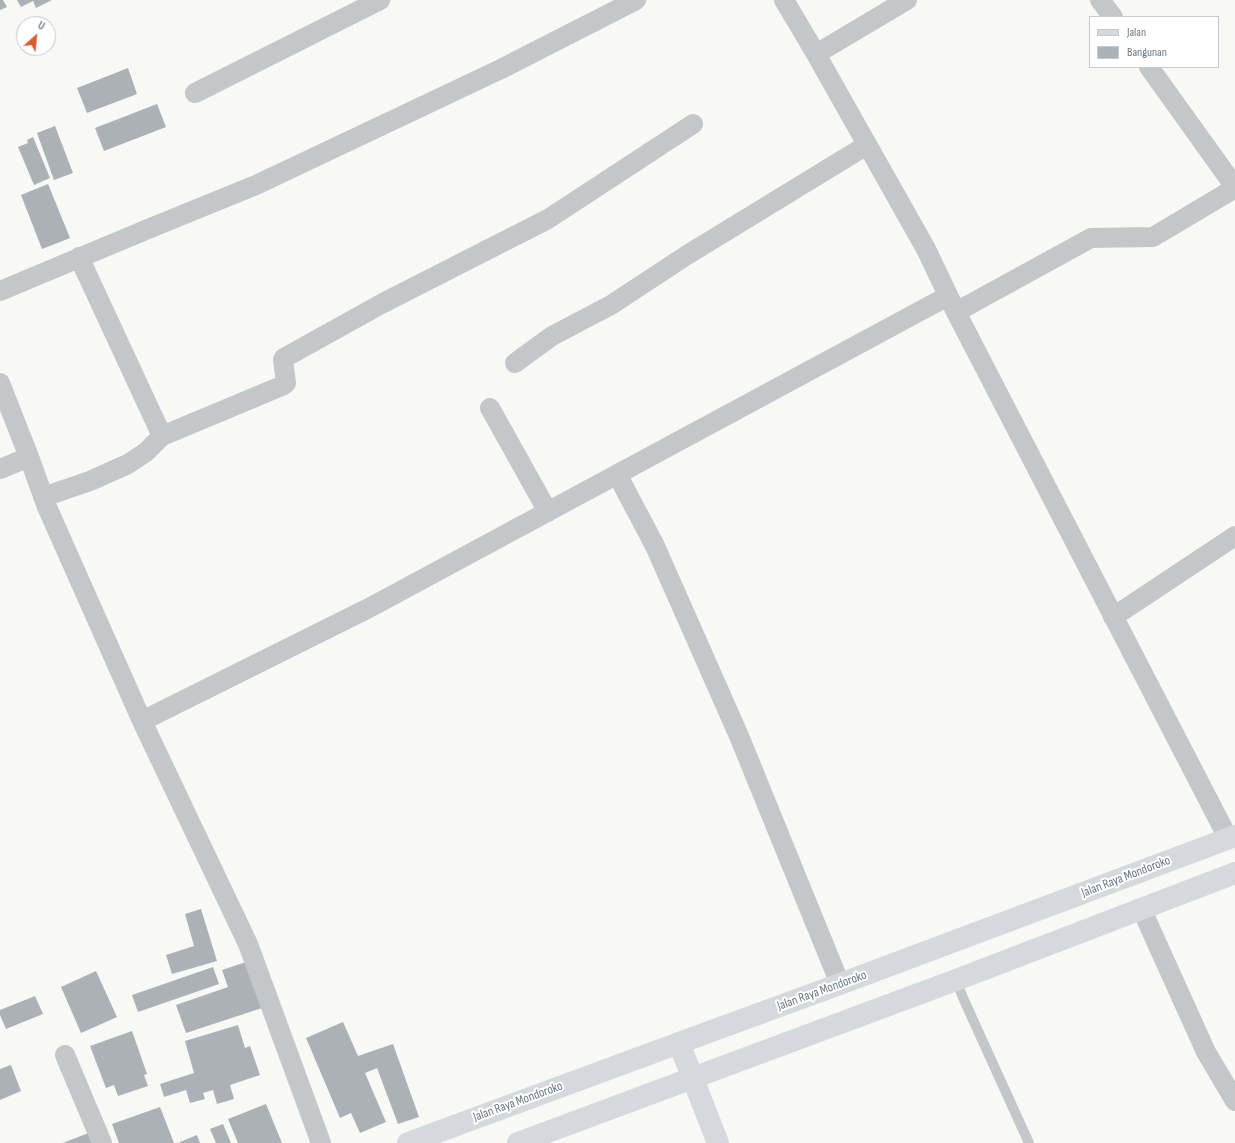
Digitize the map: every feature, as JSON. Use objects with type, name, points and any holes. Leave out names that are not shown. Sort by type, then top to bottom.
[{"type":"main road","name":"Jalan Raya Mondoroko","points":[[408,1143],[840,984],[1232,837]]},
{"type":"main road","points":[[518,1143],[956,980],[1235,873]]},
{"type":"main road","points":[[678,1043],[718,1143]]},
{"type":"street","points":[[195,93],[380,0]]},
{"type":"street","points":[[0,291],[256,185],[500,69],[636,0]]},
{"type":"street","points":[[784,0],[926,248],[952,304],[1113,617],[1232,837]]},
{"type":"street","points":[[816,54],[907,0]]},
{"type":"street","points":[[1100,0],[1112,16]]},
{"type":"street","points":[[142,721],[369,608],[617,474],[952,304],[1091,238],[1153,237],[1235,188],[1149,68]]},
{"type":"street","points":[[43,497],[90,481],[128,464],[146,452],[162,436],[284,385],[286,383],[284,358],[383,303],[548,219],[693,124]]},
{"type":"street","points":[[516,362],[552,336],[611,305],[687,255],[867,145]]},
{"type":"street","points":[[79,257],[162,436]]},
{"type":"street","points":[[0,384],[43,497],[142,721],[248,944],[321,1143]]},
{"type":"street","points":[[490,408],[548,512]]},
{"type":"street","points":[[0,469],[29,457]]},
{"type":"street","points":[[617,474],[654,546],[739,736],[840,984]]},
{"type":"street","points":[[1113,617],[1235,536]]},
{"type":"street","points":[[1141,908],[1206,1052],[1235,1101]]},
{"type":"street","points":[[65,1055],[102,1143]]},
{"type":"lane","points":[[956,980],[1029,1143]]},
{"type":"building","points":[[0,0],[3,0],[7,7],[0,10]]},
{"type":"building","points":[[17,0],[52,0],[36,8],[33,1],[21,7]]},
{"type":"building","points":[[128,68],[137,94],[87,113],[77,88]]},
{"type":"building","points":[[157,104],[166,127],[104,151],[95,128]]},
{"type":"building","points":[[55,126],[73,173],[54,180],[37,133]]},
{"type":"building","points":[[33,137],[50,178],[34,185],[18,147],[28,143],[27,140]]},
{"type":"building","points":[[48,184],[70,238],[42,249],[21,195]]},
{"type":"building","points":[[201,909],[217,961],[172,974],[166,955],[194,946],[185,914]]},
{"type":"building","points":[[249,961],[265,1007],[186,1033],[176,1005],[228,987],[222,970]]},
{"type":"building","points":[[213,967],[219,984],[138,1012],[132,995]]},
{"type":"building","points":[[96,971],[117,1017],[81,1033],[61,987]]},
{"type":"building","points":[[35,996],[43,1014],[6,1029],[0,1015],[0,1010]]},
{"type":"building","points":[[343,1022],[358,1056],[393,1044],[419,1117],[398,1124],[377,1068],[365,1073],[386,1122],[360,1133],[351,1113],[340,1118],[306,1038]]},
{"type":"building","points":[[238,1025],[245,1048],[250,1046],[260,1075],[230,1085],[234,1099],[217,1104],[213,1090],[203,1093],[205,1099],[190,1103],[186,1090],[164,1097],[160,1084],[194,1073],[185,1041]]},
{"type":"building","points":[[132,1031],[147,1074],[144,1075],[148,1086],[118,1096],[114,1085],[106,1088],[90,1046]]},
{"type":"building","points":[[11,1065],[21,1091],[0,1100],[0,1069]]},
{"type":"building","points":[[266,1104],[282,1143],[238,1143],[228,1119]]},
{"type":"building","points":[[160,1107],[174,1143],[119,1143],[112,1124]]},
{"type":"building","points":[[223,1124],[231,1143],[216,1143],[210,1129]]},
{"type":"building","points":[[96,1130],[101,1143],[63,1143]]},
{"type":"building","points":[[197,1135],[200,1143],[180,1143],[180,1142]]}]
